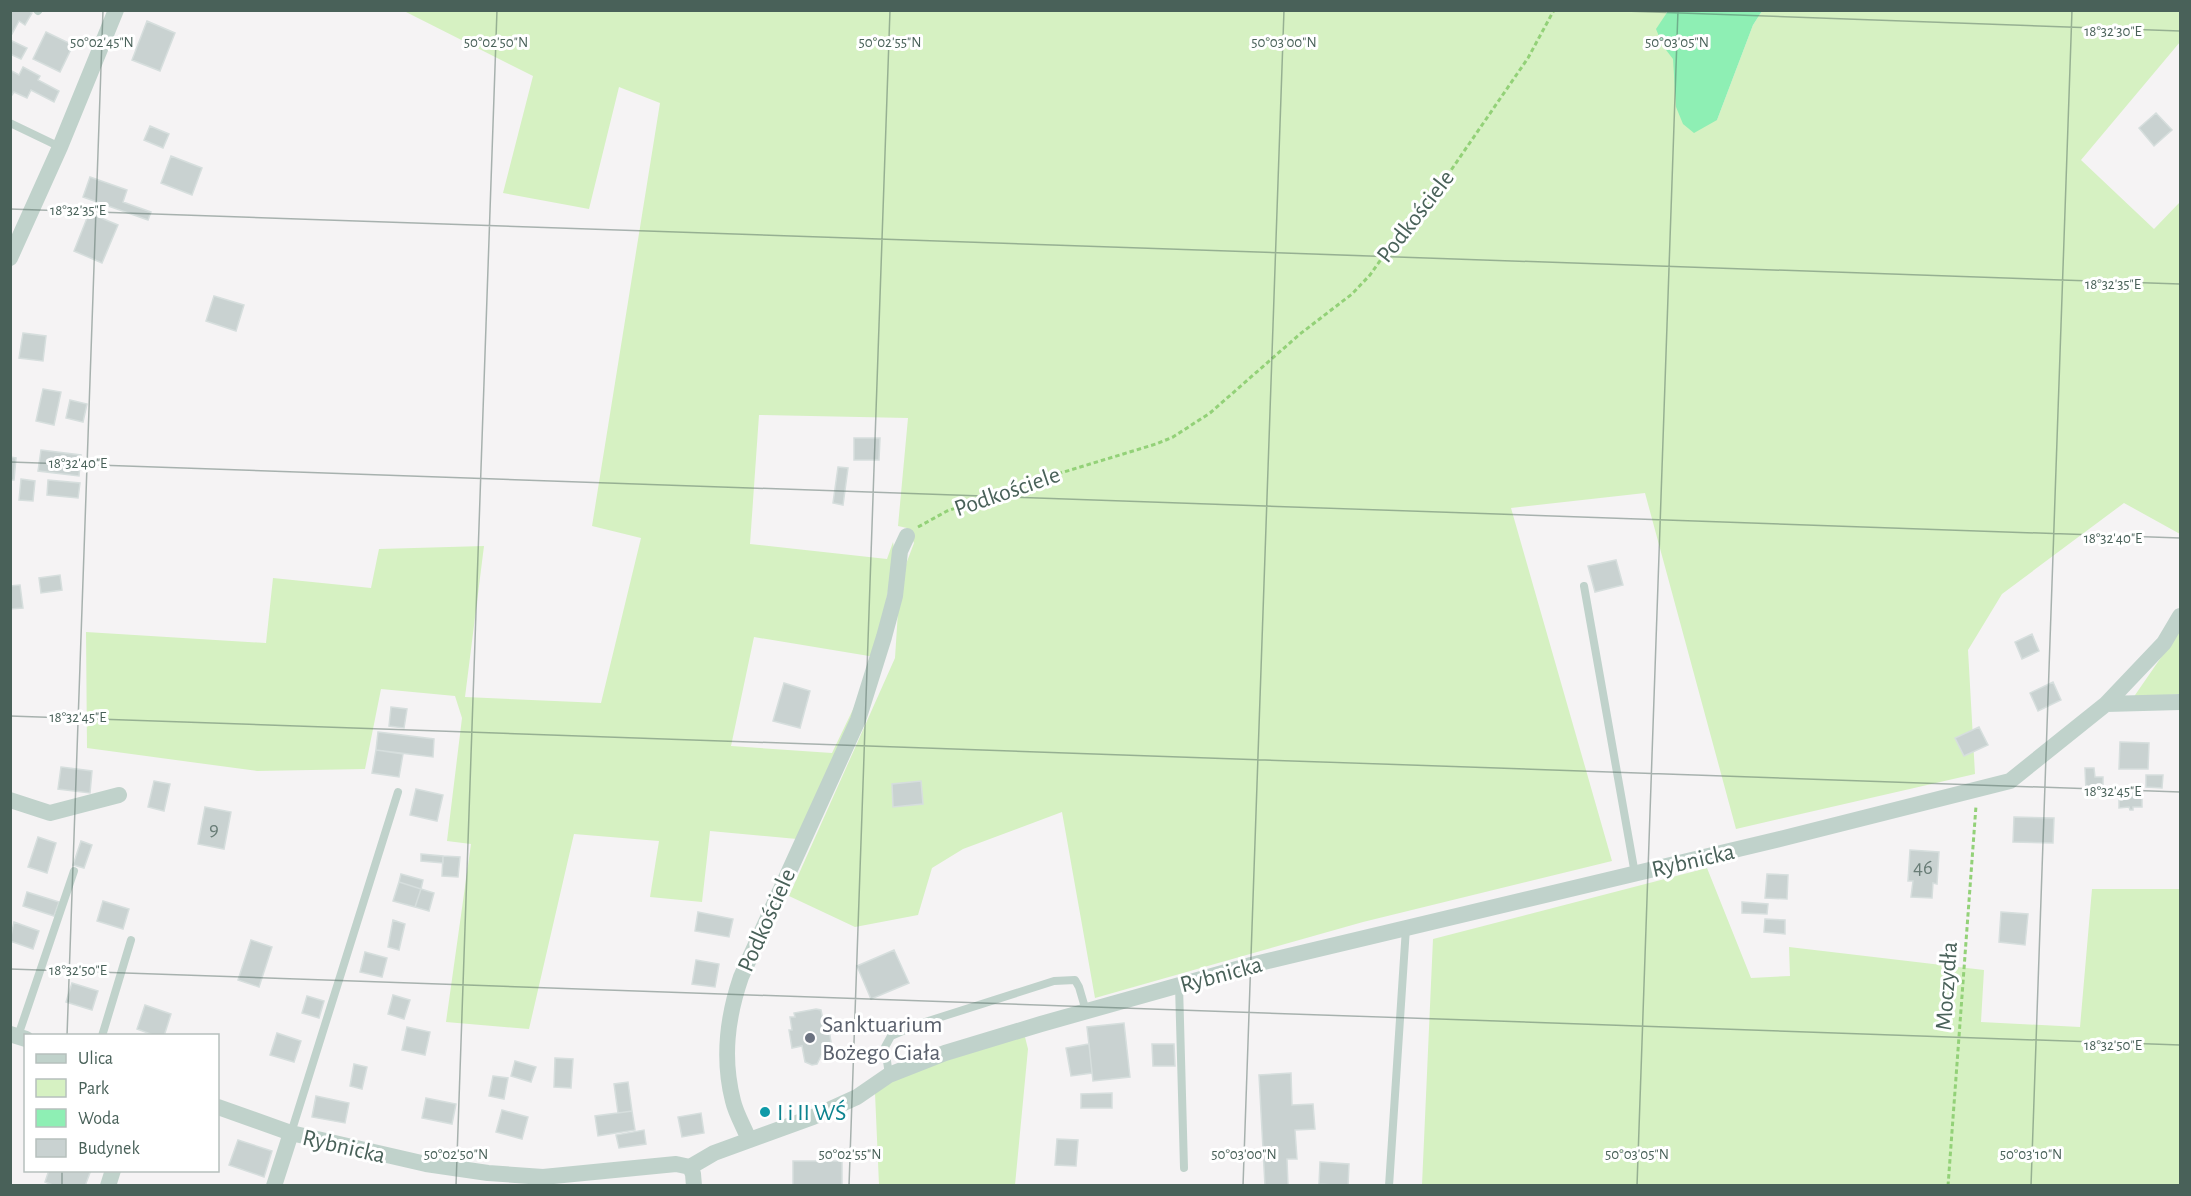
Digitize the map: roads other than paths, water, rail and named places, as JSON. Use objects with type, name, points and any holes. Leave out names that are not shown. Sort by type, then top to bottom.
[{"type":"street","points":[[10,258],[60,147],[116,10]]},
{"type":"street","name":"Podkościele","points":[[748,1140],[733,1103],[726,1057],[729,1018],[735,995],[808,827],[858,720],[895,596],[900,551],[907,536]]},
{"type":"street","name":"Rybnicka","points":[[219,1107],[291,1133],[426,1164],[488,1173],[543,1177],[671,1164],[684,1164],[690,1167],[714,1153],[813,1117],[857,1097],[889,1076],[945,1053],[1086,1011],[1251,965],[1635,874],[2010,781],[2106,704],[2164,643],[2181,616]]},
{"type":"street","points":[[2106,704],[2181,702]]},
{"type":"street","points":[[10,800],[50,813],[119,795]]},
{"type":"street","points":[[274,1185],[291,1133]]},
{"type":"street","points":[[690,1167],[694,1185]]},
{"type":"lane","points":[[10,123],[60,147]]},
{"type":"lane","points":[[1584,586],[1635,874]]},
{"type":"lane","points":[[291,1133],[398,792]]},
{"type":"lane","points":[[18,1036],[74,871]]},
{"type":"lane","points":[[1389,1185],[1406,928]]},
{"type":"lane","points":[[102,1034],[131,940]]},
{"type":"lane","points":[[889,1076],[885,1047],[891,1036],[919,1024],[1054,981],[1068,979],[1075,980],[1079,987],[1086,1011]]},
{"type":"lane","points":[[1179,985],[1184,1168]]},
{"type":"water","points":[[1668,11],[1762,11],[1753,25],[1717,120],[1694,133],[1683,124],[1676,107],[1673,59],[1663,46],[1656,29]]},
{"type":"place","name":"Sanktuarium Bożego Ciała","points":[[810,1038]]},
{"type":"place","name":"I i II WŚ","points":[[765,1112]]}]
